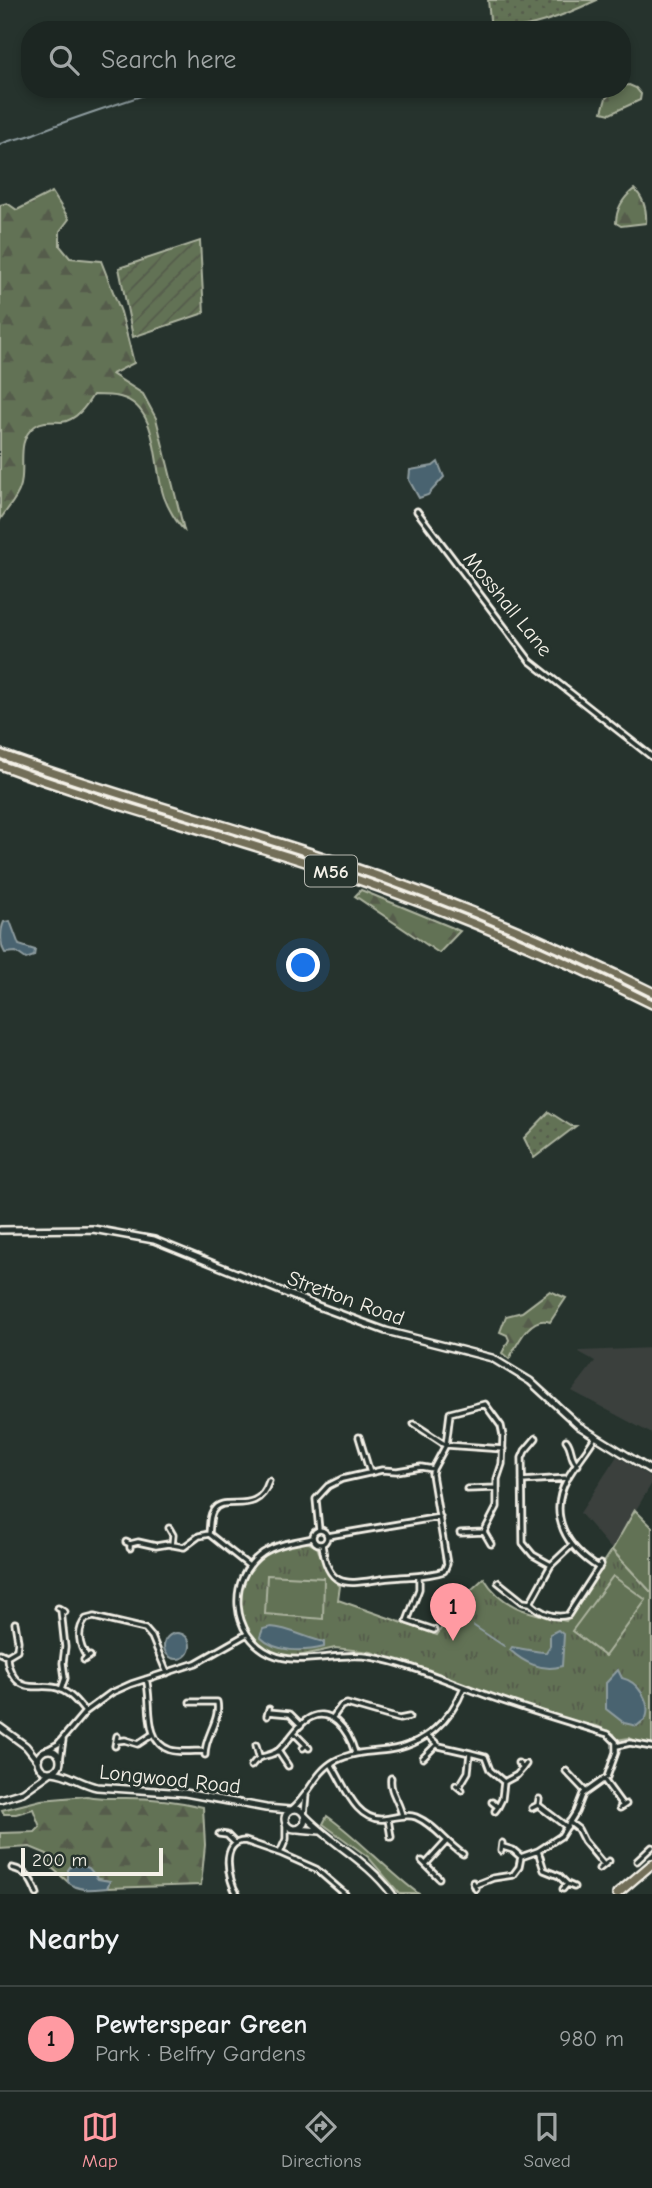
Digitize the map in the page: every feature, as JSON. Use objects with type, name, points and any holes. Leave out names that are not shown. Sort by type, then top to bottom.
[{"type":"highway","name":"M56","points":[[0,754],[91,786],[286,845],[410,887],[564,950],[652,992]]},
{"type":"highway","name":"M56","points":[[0,765],[408,898],[516,940],[652,1004]]},
{"type":"highway","points":[[617,1894],[652,1864]]},
{"type":"street","name":"Mosshall Lane","points":[[417,511],[530,661],[652,757]]},
{"type":"street","name":"Stretton Road","points":[[0,1230],[93,1229],[154,1240],[254,1282],[386,1331],[492,1358],[530,1381],[563,1413],[596,1437],[652,1471]]},
{"type":"street","points":[[322,1544],[327,1569],[345,1582],[358,1583],[444,1571],[447,1564],[433,1469],[446,1445],[450,1413],[481,1403],[488,1406],[503,1429],[497,1507],[484,1532]]},
{"type":"street","points":[[424,1420],[417,1425],[446,1445],[503,1449]]},
{"type":"street","points":[[359,1437],[370,1473]]},
{"type":"street","points":[[499,1591],[500,1584],[541,1613],[566,1616],[573,1610],[600,1566],[578,1555],[565,1535],[560,1515],[561,1498],[568,1478],[596,1437]]},
{"type":"street","points":[[536,1438],[522,1458],[523,1543],[533,1555],[551,1565]]},
{"type":"street","points":[[523,1440],[528,1446]]},
{"type":"street","points":[[566,1440],[571,1448],[572,1459],[578,1465]]},
{"type":"street","points":[[320,1530],[316,1499],[328,1486],[342,1479],[382,1470],[397,1471],[421,1467],[433,1469]]},
{"type":"street","points":[[522,1481],[568,1478]]},
{"type":"street","points":[[209,1534],[215,1507],[223,1503],[241,1504],[253,1501],[264,1491],[268,1480]]},
{"type":"street","points":[[467,1489],[497,1488]]},
{"type":"street","points":[[328,1536],[440,1517]]},
{"type":"street","points":[[169,1528],[173,1535],[172,1545]]},
{"type":"street","points":[[320,1530],[328,1536]]},
{"type":"street","points":[[320,1530],[313,1538],[274,1548],[259,1556],[249,1566],[240,1583],[237,1598],[239,1616],[247,1634],[260,1648],[276,1656],[297,1659],[346,1654],[372,1657],[608,1734],[617,1746]]},
{"type":"street","points":[[460,1533],[484,1532]]},
{"type":"street","points":[[484,1532],[491,1544]]},
{"type":"street","points":[[129,1545],[138,1542],[184,1547],[199,1536],[209,1534],[249,1566]]},
{"type":"street","points":[[322,1544],[328,1536]]},
{"type":"street","points":[[313,1538],[315,1542],[322,1544]]},
{"type":"street","points":[[530,1603],[551,1565],[571,1545]]},
{"type":"street","points":[[419,1576],[419,1589],[407,1621],[434,1630]]},
{"type":"street","points":[[61,1610],[65,1678],[61,1690]]},
{"type":"street","points":[[87,1658],[81,1647],[80,1627],[86,1619],[94,1617],[145,1629],[152,1637],[167,1673]]},
{"type":"street","points":[[0,1653],[7,1656],[15,1653],[18,1647],[14,1622]]},
{"type":"street","points":[[33,1784],[39,1756],[64,1738],[85,1712],[111,1693],[214,1654],[247,1634]]},
{"type":"street","points":[[7,1656],[11,1672],[22,1685],[31,1688],[47,1686],[61,1690],[85,1712]]},
{"type":"street","points":[[146,1679],[150,1699],[149,1721],[153,1734],[171,1751],[204,1753],[218,1708],[216,1702]]},
{"type":"street","points":[[280,1853],[286,1839],[285,1815],[307,1792],[317,1775],[331,1764],[355,1753],[403,1747],[428,1735],[449,1717],[464,1687]]},
{"type":"street","points":[[190,1702],[216,1702],[222,1696]]},
{"type":"street","points":[[332,1718],[341,1706],[347,1704],[399,1720],[409,1717]]},
{"type":"street","points":[[268,1712],[290,1714],[301,1725]]},
{"type":"street","points":[[251,1766],[259,1756],[278,1751],[301,1725],[318,1716],[332,1718],[343,1727],[355,1753]]},
{"type":"street","points":[[0,1727],[26,1746],[41,1770],[51,1772]]},
{"type":"street","points":[[294,1733],[306,1747]]},
{"type":"street","points":[[115,1746],[117,1738],[138,1744],[153,1734]]},
{"type":"street","points":[[428,1735],[436,1745],[485,1757],[490,1770],[504,1782]]},
{"type":"street","points":[[0,1800],[23,1792],[58,1769],[64,1738]]},
{"type":"street","points":[[617,1746],[630,1742],[652,1747]]},
{"type":"street","points":[[256,1745],[259,1756]]},
{"type":"street","points":[[423,1758],[436,1745]]},
{"type":"street","points":[[26,1746],[57,1754],[60,1761]]},
{"type":"street","points":[[521,1857],[559,1839],[585,1791],[604,1780],[611,1768],[617,1746]]},
{"type":"street","points":[[278,1751],[288,1766]]},
{"type":"street","points":[[459,1788],[468,1772],[470,1753]]},
{"type":"street","name":"Longwood Road","points":[[60,1761],[72,1777]]},
{"type":"street","points":[[504,1782],[517,1775],[525,1766],[518,1763]]},
{"type":"street","points":[[331,1764],[361,1812],[372,1818],[412,1816],[441,1834],[463,1854]]},
{"type":"street","name":"Longwood Road","points":[[51,1772],[97,1787],[185,1793],[267,1808],[291,1809]]},
{"type":"street","points":[[566,1772],[585,1791]]},
{"type":"street","points":[[391,1777],[390,1788],[400,1805],[402,1816]]},
{"type":"street","points":[[604,1780],[623,1806]]},
{"type":"street","points":[[492,1802],[496,1809],[502,1799],[504,1782]]},
{"type":"street","points":[[286,1839],[303,1826],[307,1792]]},
{"type":"street","points":[[538,1805],[539,1799]]},
{"type":"street","points":[[538,1805],[578,1829],[584,1841],[604,1865]]},
{"type":"street","points":[[532,1808],[538,1805]]},
{"type":"street","name":"Longwood Road","points":[[267,1808],[286,1824]]},
{"type":"street","points":[[291,1809],[298,1809],[323,1833],[362,1862],[392,1894]]},
{"type":"street","points":[[388,1818],[391,1838]]},
{"type":"street","points":[[286,1824],[290,1828],[323,1833]]},
{"type":"street","points":[[219,1834],[227,1835],[235,1843],[250,1842],[316,1869],[345,1894]]},
{"type":"street","points":[[439,1878],[424,1863],[447,1841]]},
{"type":"street","points":[[235,1843],[229,1853],[229,1863],[237,1894]]},
{"type":"street","points":[[502,1847],[513,1850],[521,1857]]},
{"type":"street","points":[[637,1861],[652,1847]]},
{"type":"street","points":[[538,1851],[544,1870],[559,1876],[574,1887]]},
{"type":"street","points":[[475,1886],[492,1878],[513,1875],[519,1867],[521,1857]]},
{"type":"street","points":[[599,1869],[609,1861]]},
{"type":"street","points":[[10,1869],[25,1873],[37,1894]]},
{"type":"street","points":[[563,1889],[567,1884]]},
{"type":"shaded area","points":[[652,1348],[652,1434],[572,1391],[595,1361],[580,1351]]},
{"type":"shaded area","points":[[617,1456],[652,1478],[652,1483],[612,1550],[580,1513]]},
{"type":"green space","points":[[488,0],[597,0],[545,21],[490,21]]},
{"type":"green space","points":[[631,86],[641,94],[640,100],[610,114],[602,112],[606,98],[631,98]]},
{"type":"green space","points":[[634,189],[644,204],[646,223],[621,226],[616,223],[619,208]]},
{"type":"green space","points":[[52,192],[69,219],[60,231],[60,246],[70,258],[101,261],[121,312],[134,363],[112,374],[143,394],[156,418],[184,530],[172,515],[164,497],[149,425],[133,403],[107,395],[93,395],[84,408],[71,419],[41,423],[29,432],[23,447],[20,488],[0,520],[0,205],[7,203],[17,210]]},
{"type":"green space","points":[[200,241],[204,313],[133,337],[119,268]]},
{"type":"green space","points":[[361,890],[460,931],[439,953],[355,896]]},
{"type":"green space","points":[[549,1112],[571,1126],[576,1126],[534,1158],[524,1138]]},
{"type":"green space","points":[[550,1291],[566,1298],[550,1322],[536,1322],[530,1326],[509,1359],[502,1353],[509,1340],[507,1335],[500,1332],[506,1316],[522,1312]]},
{"type":"green space","points":[[635,1510],[652,1527],[652,1593],[612,1550]]},
{"type":"green space","points":[[296,1541],[317,1547],[328,1574],[340,1586],[338,1600],[437,1635],[457,1603],[484,1578],[500,1597],[510,1604],[566,1621],[612,1550],[652,1593],[652,1747],[629,1738],[616,1740],[614,1734],[597,1726],[570,1722],[371,1652],[335,1648],[290,1658],[257,1645],[240,1620],[236,1594],[238,1584],[249,1563],[269,1550]]},
{"type":"green space","points":[[267,1575],[324,1578],[323,1619],[265,1614]]},
{"type":"green space","points":[[613,1576],[646,1600],[605,1656],[572,1631]]},
{"type":"green space","points":[[87,1796],[155,1799],[203,1807],[205,1845],[201,1885],[107,1888],[109,1881],[98,1879],[89,1869],[71,1866],[68,1870],[68,1882],[51,1867],[47,1854],[30,1847],[0,1849],[0,1833],[35,1832],[40,1827],[33,1809],[16,1814],[4,1814],[2,1810],[41,1800]]},
{"type":"green space","points":[[327,1816],[419,1894],[400,1894],[368,1857],[323,1824]]},
{"type":"water","points":[[438,462],[444,477],[428,495],[419,498],[409,480],[410,470],[433,466]]},
{"type":"water","points":[[10,921],[19,945],[35,950],[34,956],[26,959],[16,952],[5,953],[1,942],[2,929],[4,922]]},
{"type":"water","points":[[271,1627],[324,1642],[324,1647],[299,1650],[274,1646],[260,1637],[263,1629]]},
{"type":"water","points":[[558,1630],[564,1635],[562,1666],[548,1668],[534,1665],[510,1650],[512,1647],[546,1652],[550,1646],[550,1634]]},
{"type":"water","points":[[177,1633],[186,1637],[190,1646],[186,1655],[177,1659],[168,1655],[164,1646],[168,1637]]},
{"type":"water","points":[[618,1670],[622,1678],[633,1683],[645,1699],[646,1718],[637,1726],[624,1723],[606,1709],[606,1683]]},
{"type":"water","points":[[71,1866],[89,1868],[98,1879],[110,1881],[107,1888],[82,1889],[68,1882],[68,1870]]},
{"type":"waterway","points":[[0,145],[135,98]]},
{"type":"waterway","points":[[474,1626],[504,1646]]},
{"type":"place","name":"Pewterspear Green","points":[[453,1641]]}]
